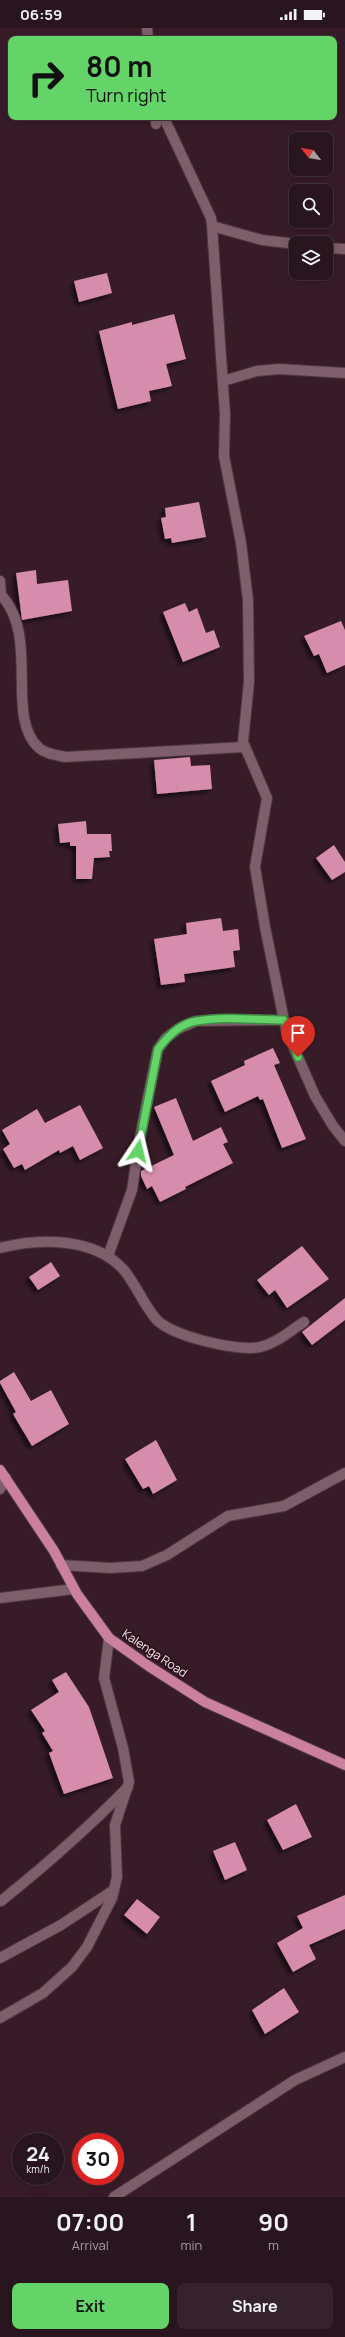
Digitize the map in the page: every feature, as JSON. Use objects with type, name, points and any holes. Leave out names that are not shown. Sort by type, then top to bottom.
[{"type":"main road","name":"Kalenga Road","points":[[3,1474],[62,1565],[74,1589],[109,1638],[150,1667],[205,1702],[345,1765]]},
{"type":"street","points":[[159,121],[211,218],[225,414],[224,456],[241,543],[248,600],[249,682],[243,742],[267,798],[255,867],[265,927],[286,1030],[315,1096],[333,1126],[345,1141]]},
{"type":"street","points":[[212,226],[262,240],[289,243]]},
{"type":"street","points":[[333,248],[345,249]]},
{"type":"street","points":[[223,380],[257,371],[279,369],[345,373]]},
{"type":"street","points":[[0,581],[1,595],[13,613],[22,642],[24,719],[33,741],[44,751],[65,757],[244,747]]},
{"type":"street","points":[[108,1256],[132,1190],[140,1138],[158,1049],[166,1038],[178,1029],[196,1021],[284,1020]]},
{"type":"street","points":[[0,1248],[43,1242],[83,1246],[108,1256],[122,1269],[157,1320],[170,1329],[197,1338],[242,1348],[259,1347],[276,1341],[304,1322]]},
{"type":"street","points":[[62,1565],[110,1568],[142,1566],[167,1555],[228,1516],[284,1506],[345,1473]]},
{"type":"street","points":[[0,1489],[3,1474]]},
{"type":"street","points":[[0,1598],[74,1589]]},
{"type":"street","points":[[0,2018],[44,1993],[72,1967],[96,1930],[114,1890],[117,1877],[115,1825],[129,1785],[123,1748],[104,1678],[109,1638]]},
{"type":"street","points":[[1,1901],[63,1849],[129,1785]]},
{"type":"street","points":[[0,1958],[61,1925],[114,1890]]},
{"type":"street","points":[[114,2197],[295,2080],[345,2057]]},
{"type":"building","points":[[107,273],[112,293],[79,302],[74,281]]},
{"type":"building","points":[[174,314],[186,359],[166,364],[172,386],[149,391],[151,401],[118,409],[99,331],[132,322],[132,325]]},
{"type":"building","points":[[199,502],[206,537],[172,543],[171,538],[165,539],[161,518],[166,517],[165,508]]},
{"type":"building","points":[[36,570],[37,584],[68,580],[72,611],[22,620],[16,573]]},
{"type":"building","points":[[185,603],[189,612],[197,608],[206,633],[214,630],[220,647],[183,662],[163,612]]},
{"type":"building","points":[[341,621],[345,630],[345,665],[327,673],[319,654],[314,656],[304,636]]},
{"type":"building","points":[[190,757],[191,766],[210,765],[212,789],[157,794],[154,760]]},
{"type":"building","points":[[86,821],[87,834],[111,834],[112,851],[109,851],[110,857],[94,858],[92,879],[76,879],[76,846],[70,846],[70,842],[60,843],[58,824]]},
{"type":"building","points":[[334,845],[345,862],[345,872],[332,880],[316,858]]},
{"type":"building","points":[[221,918],[223,931],[238,929],[240,950],[233,951],[235,967],[184,974],[185,982],[161,985],[154,939],[187,934],[186,923]]},
{"type":"building","points":[[273,1048],[280,1063],[274,1065],[306,1139],[282,1148],[263,1099],[260,1100],[258,1096],[225,1112],[211,1081],[245,1065],[244,1061]]},
{"type":"building","points":[[176,1098],[193,1141],[221,1127],[228,1142],[223,1144],[233,1163],[185,1187],[186,1189],[160,1202],[152,1186],[147,1189],[141,1176],[141,1171],[174,1155],[154,1107]]},
{"type":"building","points":[[80,1105],[103,1148],[80,1160],[73,1146],[60,1153],[59,1150],[25,1170],[22,1164],[14,1168],[3,1149],[10,1144],[2,1130],[37,1109],[45,1123]]},
{"type":"building","points":[[302,1246],[329,1279],[287,1308],[275,1290],[269,1295],[257,1280]]},
{"type":"building","points":[[51,1262],[60,1276],[38,1290],[29,1277]]},
{"type":"building","points":[[345,1298],[345,1320],[312,1345],[302,1332]]},
{"type":"building","points":[[14,1372],[31,1401],[51,1390],[69,1424],[32,1446],[13,1414],[16,1412],[0,1383],[0,1381]]},
{"type":"building","points":[[156,1440],[177,1480],[153,1494],[149,1486],[143,1489],[125,1459]]},
{"type":"building","points":[[66,1672],[89,1707],[113,1778],[64,1794],[49,1753],[53,1751],[42,1733],[45,1731],[31,1710],[59,1692],[52,1680]]},
{"type":"building","points":[[296,1804],[312,1837],[283,1850],[267,1820]]},
{"type":"building","points":[[235,1842],[247,1870],[225,1880],[213,1851]]},
{"type":"building","points":[[345,1895],[345,1929],[309,1945],[316,1959],[293,1972],[277,1943],[303,1928],[297,1916]]},
{"type":"building","points":[[137,1899],[160,1917],[147,1934],[124,1915]]},
{"type":"building","points":[[284,1988],[299,2012],[265,2034],[252,2010]]},
{"type":"route","points":[[138,1151],[158,1049],[166,1038],[178,1029],[196,1021],[284,1020],[286,1030],[298,1057]]}]
